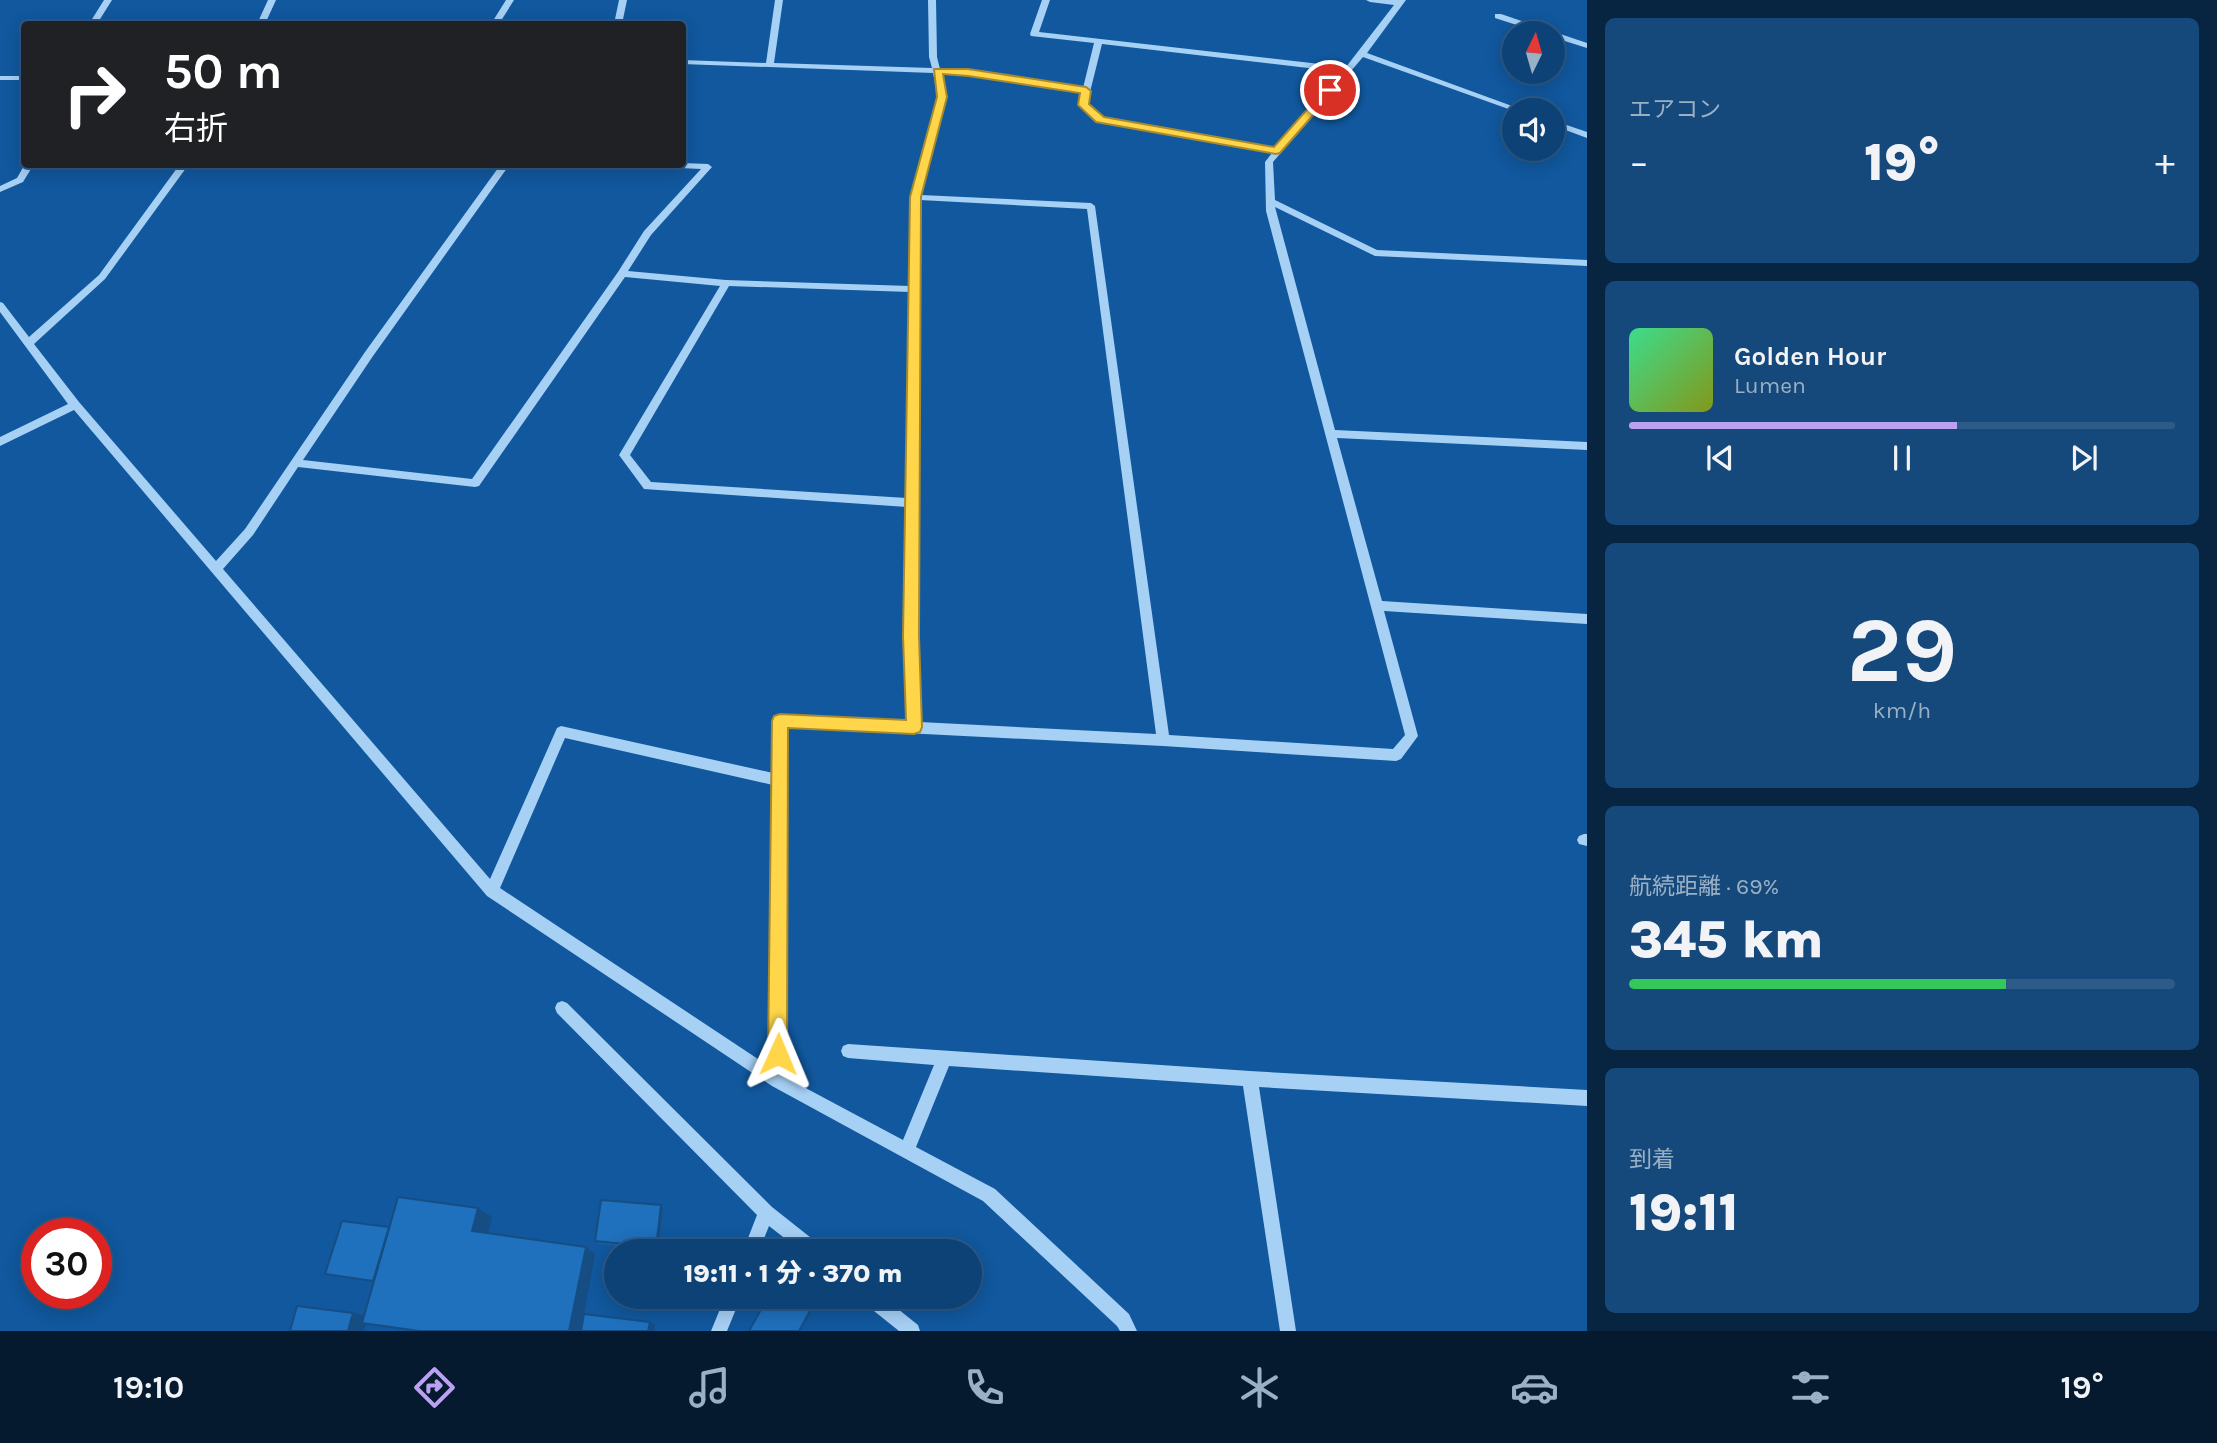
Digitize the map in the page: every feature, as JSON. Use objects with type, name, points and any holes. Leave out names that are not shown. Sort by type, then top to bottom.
[{"type":"street","points":[[95,21],[108,0]]},
{"type":"street","points":[[262,21],[272,0]]},
{"type":"street","points":[[497,21],[510,0]]},
{"type":"street","points":[[619,21],[623,0]]},
{"type":"street","points":[[770,65],[779,0]]},
{"type":"street","points":[[914,727],[911,636],[916,197],[942,97],[933,57],[932,0]]},
{"type":"street","points":[[1046,0],[1034,34],[1347,70]]},
{"type":"street","points":[[1370,0],[1399,1]]},
{"type":"street","points":[[777,1081],[780,721],[1164,740],[1396,755],[1412,736],[1270,201],[1269,162],[1362,54],[1399,1]]},
{"type":"street","points":[[1498,16],[1512,21]]},
{"type":"street","points":[[1565,39],[1587,46]]},
{"type":"street","points":[[1099,41],[1083,105],[1100,120],[1276,151]]},
{"type":"street","points":[[1362,54],[1502,104]]},
{"type":"street","points":[[686,62],[968,72],[1086,91]]},
{"type":"street","points":[[0,78],[21,78]]},
{"type":"street","points":[[1565,127],[1587,135]]},
{"type":"street","points":[[295,463],[475,483],[622,274],[647,233],[708,167],[686,166]]},
{"type":"street","points":[[0,189],[20,180],[28,168]]},
{"type":"street","points":[[30,342],[102,278],[182,168]]},
{"type":"street","points":[[215,570],[249,532],[369,354],[503,168]]},
{"type":"street","points":[[916,197],[1091,206],[1164,740]]},
{"type":"street","points":[[1270,201],[1375,253],[1587,263]]},
{"type":"street","points":[[622,274],[726,283],[916,289]]},
{"type":"street","points":[[726,283],[624,455],[648,486],[913,503]]},
{"type":"street","points":[[0,305],[75,405],[492,891],[777,1081],[989,1195],[1123,1320],[1129,1331]]},
{"type":"street","points":[[0,442],[75,405]]},
{"type":"street","points":[[1332,434],[1587,446]]},
{"type":"street","points":[[1378,606],[1587,619]]},
{"type":"street","points":[[492,891],[561,732],[781,781]]},
{"type":"street","points":[[562,1008],[766,1213],[799,1239]]},
{"type":"street","points":[[848,1051],[1250,1079],[1587,1098]]},
{"type":"street","points":[[907,1151],[945,1057]]},
{"type":"street","points":[[1250,1079],[1287,1331]]},
{"type":"street","points":[[756,1239],[766,1213]]},
{"type":"street","points":[[719,1331],[728,1309]]},
{"type":"street","points":[[885,1309],[912,1331]]},
{"type":"building","points":[[398,1197],[478,1208],[472,1231],[586,1247],[569,1331],[419,1331],[362,1323]]},
{"type":"building","points":[[601,1200],[661,1205],[657,1239],[595,1241]]},
{"type":"building","points":[[342,1221],[389,1227],[373,1281],[325,1274]]},
{"type":"building","points":[[297,1306],[353,1313],[348,1331],[290,1331]]},
{"type":"building","points":[[761,1309],[811,1309],[799,1331],[749,1331]]},
{"type":"building","points":[[584,1314],[650,1322],[648,1331],[581,1331]]},
{"type":"route","points":[[778,1054],[780,721],[914,727],[911,636],[916,197],[942,97],[937,71],[968,72],[1086,91],[1083,105],[1100,120],[1276,151],[1330,90]]}]
